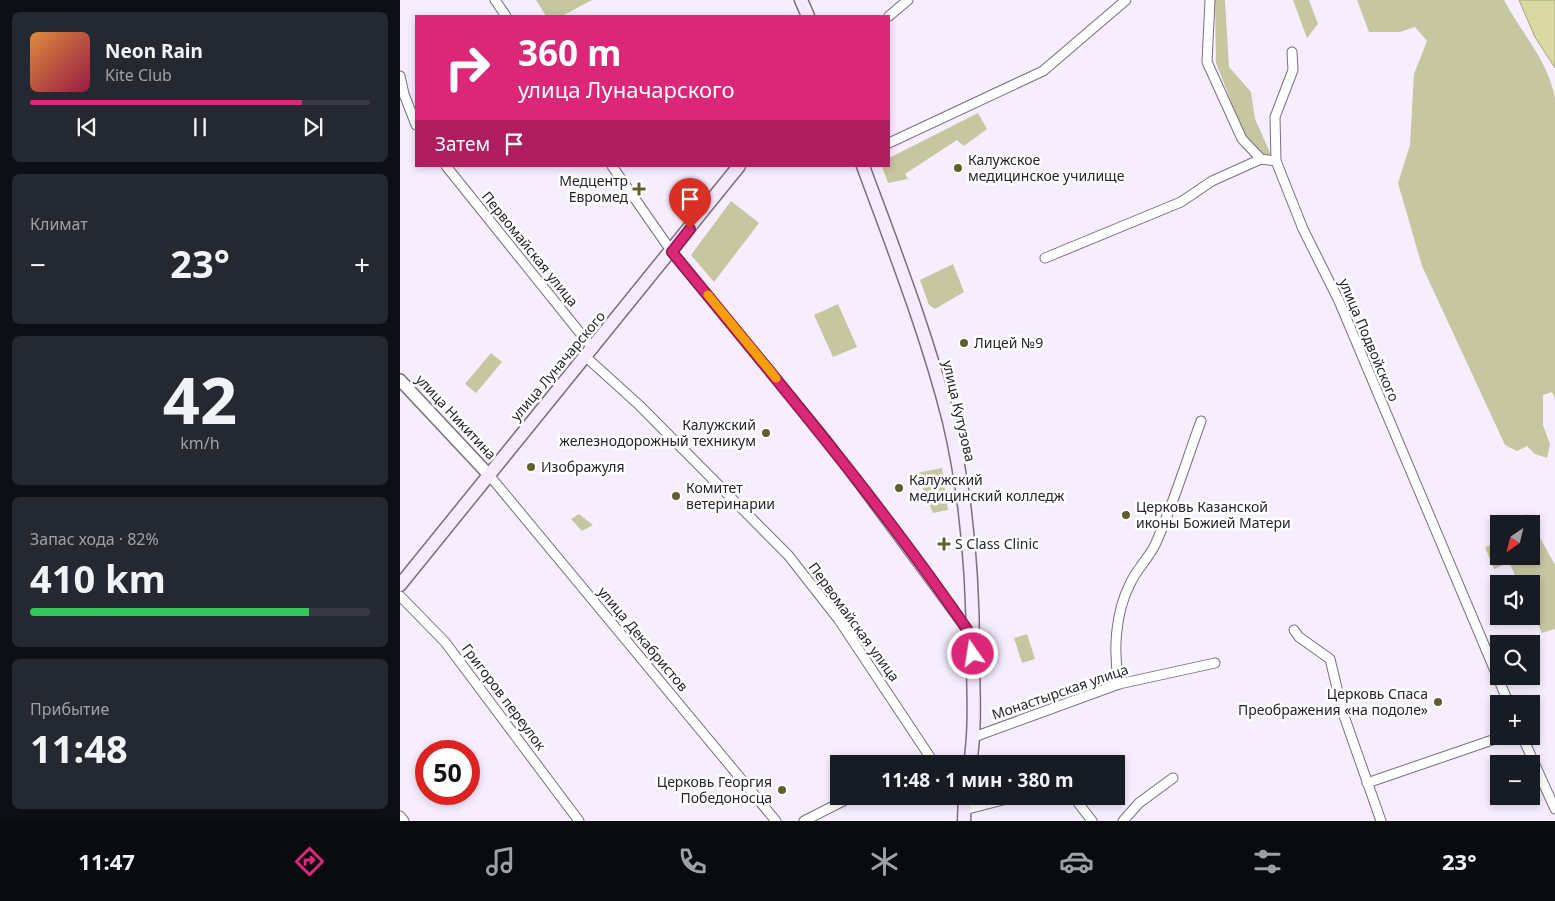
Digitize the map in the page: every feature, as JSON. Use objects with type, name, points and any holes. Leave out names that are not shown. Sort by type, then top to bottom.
[{"type":"main road","points":[[801,0],[808,15]]},
{"type":"main road","name":"улица Луначарского","points":[[400,586],[672,252],[738,167]]},
{"type":"main road","name":"улица Кутузова","points":[[863,167],[923,330],[949,423],[967,526],[973,638],[974,737],[971,755]]},
{"type":"street","points":[[494,0],[505,15]]},
{"type":"street","points":[[890,15],[908,0]]},
{"type":"street","points":[[890,143],[1043,71],[1126,0]]},
{"type":"street","points":[[1210,0],[1207,62],[1242,138],[1261,158],[1276,161],[1275,117],[1293,70],[1292,52]]},
{"type":"street","points":[[400,76],[404,94],[415,122]]},
{"type":"street","points":[[1046,258],[1181,202],[1212,181],[1261,158]]},
{"type":"street","name":"улица Подвойского","points":[[1276,161],[1304,229],[1339,301],[1504,695]]},
{"type":"street","name":"Первомайская улица","points":[[447,167],[590,353],[788,555],[839,620],[931,755]]},
{"type":"street","points":[[613,167],[672,252],[828,442],[973,638]]},
{"type":"street","name":"улица Никитина","points":[[400,380],[489,475]]},
{"type":"street","points":[[1119,684],[1117,670],[1118,615],[1130,582],[1154,547],[1201,420]]},
{"type":"street","name":"улица Декабристов","points":[[489,475],[776,821]]},
{"type":"street","name":"Григоров переулок","points":[[400,596],[445,642],[579,821]]},
{"type":"street","points":[[1294,630],[1299,637],[1330,659],[1343,713],[1381,821]]},
{"type":"street","name":"Монастырская улица","points":[[974,737],[1119,684],[1215,663]]},
{"type":"street","points":[[1367,783],[1490,741]]},
{"type":"street","points":[[1526,745],[1555,809]]},
{"type":"street","points":[[1123,821],[1139,803],[1173,778]]},
{"type":"street","points":[[804,821],[835,805]]},
{"type":"street","points":[[964,815],[992,805]]},
{"type":"street","points":[[1080,805],[1092,821]]},
{"type":"street","points":[[400,816],[404,821]]},
{"type":"shaded area","points":[[536,0],[592,0],[564,15],[545,15]]},
{"type":"shaded area","points":[[1215,0],[1225,0],[1229,67],[1251,92],[1255,119],[1272,157],[1263,155],[1245,137],[1216,63]]},
{"type":"shaded area","points":[[1293,0],[1309,0],[1318,24],[1307,38]]},
{"type":"shaded area","points":[[1357,0],[1504,0],[1547,72],[1555,99],[1555,398],[1552,392],[1543,395],[1543,425],[1550,444],[1547,458],[1535,454],[1527,446],[1517,451],[1505,445],[1422,266],[1398,183],[1410,145],[1414,74],[1427,41],[1415,27],[1400,32],[1369,32]]},
{"type":"shaded area","points":[[1519,0],[1555,0],[1555,68],[1535,37]]},
{"type":"shaded area","points":[[978,113],[987,129],[964,146],[957,140],[905,174],[908,179],[888,183],[882,167],[890,167],[890,157]]},
{"type":"shaded area","points":[[731,201],[759,223],[714,282],[691,255]]},
{"type":"shaded area","points":[[953,264],[964,292],[935,309],[929,305],[920,280]]},
{"type":"shaded area","points":[[838,304],[857,347],[833,357],[814,315]]},
{"type":"shaded area","points":[[491,353],[502,362],[476,393],[465,384]]},
{"type":"shaded area","points":[[942,468],[948,510],[933,513],[917,473]]},
{"type":"shaded area","points":[[579,514],[593,525],[582,531],[571,519]]},
{"type":"shaded area","points":[[1540,538],[1555,565],[1555,629],[1542,633],[1538,625],[1540,625],[1540,575],[1515,575],[1510,565],[1540,565]]},
{"type":"shaded area","points":[[1490,545],[1490,559],[1485,547]]},
{"type":"shaded area","points":[[1492,565],[1503,565],[1494,569]]},
{"type":"shaded area","points":[[1027,634],[1035,659],[1022,663],[1014,638]]},
{"type":"slow traffic","points":[[708,295],[776,378]]},
{"type":"place","name":"Калужское медицинское училище","points":[[958,168]]},
{"type":"place","name":"Медцентр Евромед","points":[[639,189]]},
{"type":"place","name":"Лицей №9","points":[[964,343]]},
{"type":"place","name":"Калужский железнодорожный техникум","points":[[766,433]]},
{"type":"place","name":"Изображуля","points":[[531,467]]},
{"type":"place","name":"Калужский медицинский колледж","points":[[899,488]]},
{"type":"place","name":"Комитет ветеринарии","points":[[676,496]]},
{"type":"place","name":"Церковь Казанской иконы Божией Матери","points":[[1126,515]]},
{"type":"place","name":"S Class Clinic","points":[[944,544]]},
{"type":"place","name":"Церковь Спаса Преображения «на подоле»","points":[[1438,702]]},
{"type":"place","name":"Церковь Георгия Победоносца","points":[[782,790]]},
{"type":"route","points":[[690,229],[672,252],[828,442],[911,552],[973,638],[973,654]]}]
